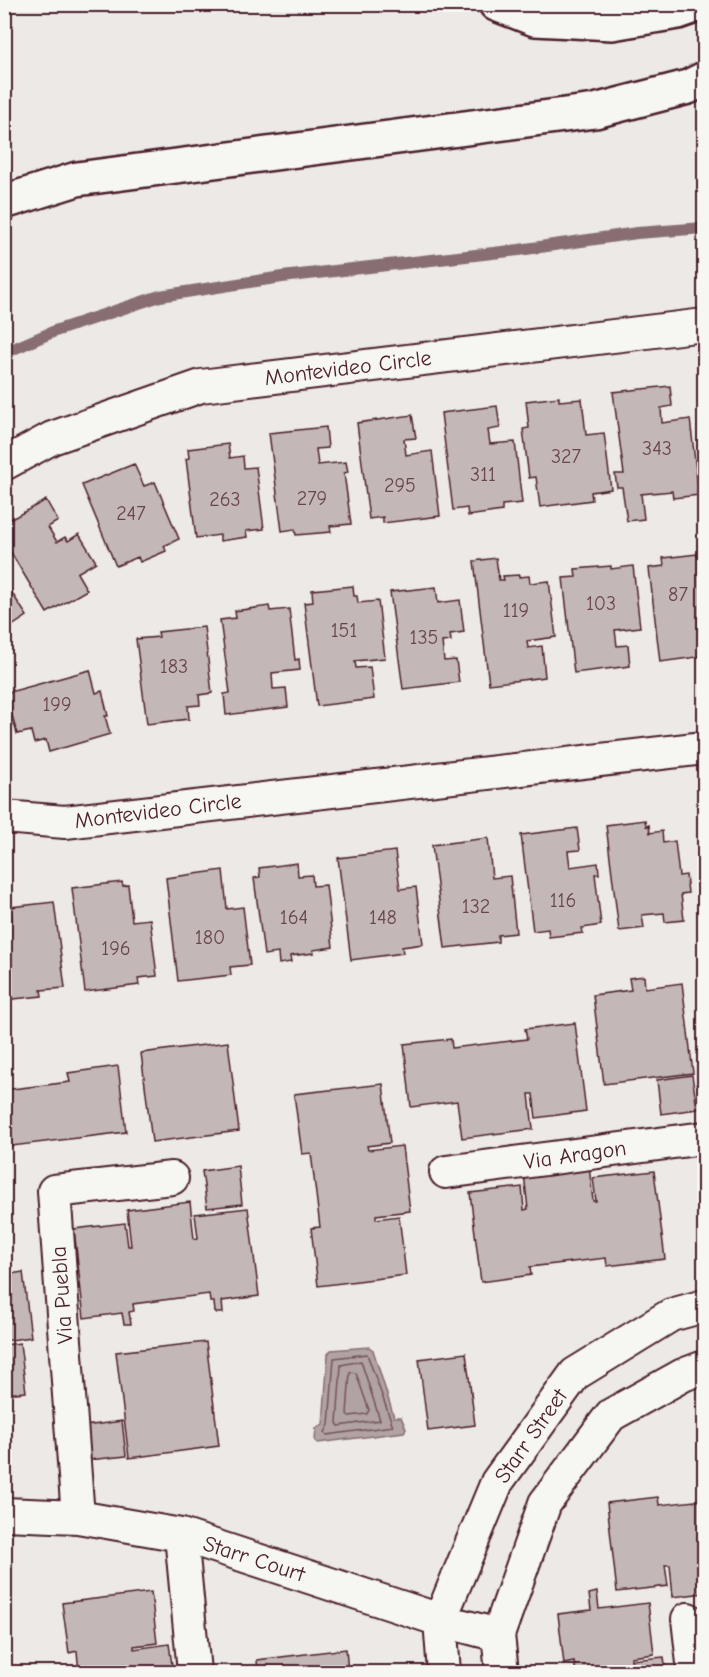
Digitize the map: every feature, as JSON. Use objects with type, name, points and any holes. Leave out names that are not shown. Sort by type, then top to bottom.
[{"type":"highway","points":[[496,4],[535,20],[612,23],[678,12],[701,4]]},
{"type":"highway","points":[[4,202],[77,179],[595,111],[688,87],[705,79]]},
{"type":"street","name":"Montevideo Circle","points":[[4,464],[52,438],[201,386],[705,325]]},
{"type":"street","name":"Montevideo Circle","points":[[4,817],[65,822],[705,748]]},
{"type":"street","name":"Via Aragon","points":[[446,1172],[705,1138]]},
{"type":"street","name":"Via Puebla","points":[[78,1517],[54,1191],[172,1178]]},
{"type":"street","name":"Starr Street","points":[[444,1672],[440,1620],[497,1482],[576,1374],[670,1315],[705,1306]]},
{"type":"street","points":[[502,1672],[498,1635],[545,1503],[611,1415],[683,1375],[705,1367]]},
{"type":"street","name":"Starr Court","points":[[4,1514],[78,1517],[182,1535],[440,1620],[498,1635]]},
{"type":"street","points":[[182,1535],[194,1672]]},
{"type":"street","points":[[688,1619],[694,1672]]},
{"type":"water","points":[[369,1347],[373,1350],[394,1417],[401,1417],[406,1429],[404,1432],[318,1443],[315,1441],[316,1428],[323,1425],[328,1354],[331,1350]]},
{"type":"building","points":[[670,386],[672,406],[661,408],[662,423],[690,419],[699,495],[673,498],[672,491],[641,494],[644,519],[627,521],[622,487],[617,487],[615,474],[624,474],[613,392]]},
{"type":"building","points":[[559,397],[559,401],[582,399],[586,435],[604,433],[611,489],[591,492],[592,500],[540,507],[536,477],[529,478],[523,429],[529,428],[526,401]]},
{"type":"building","points":[[497,406],[500,428],[488,430],[490,444],[515,442],[522,503],[502,505],[502,511],[468,516],[467,508],[453,510],[441,413]]},
{"type":"building","points":[[412,415],[416,438],[404,439],[406,455],[432,451],[440,516],[383,523],[383,517],[369,519],[357,423]]},
{"type":"building","points":[[701,421],[704,421],[704,453]]},
{"type":"building","points":[[326,427],[328,448],[316,449],[318,465],[346,462],[348,472],[344,473],[351,524],[330,526],[331,532],[296,535],[295,529],[282,531],[269,433]]},
{"type":"building","points":[[228,444],[230,458],[243,456],[244,468],[256,467],[264,529],[246,531],[247,537],[220,541],[220,535],[196,538],[186,459],[189,458],[188,449]]},
{"type":"building","points":[[134,464],[144,486],[155,482],[179,539],[164,546],[166,551],[140,562],[138,557],[116,566],[82,485]]},
{"type":"building","points":[[46,500],[58,521],[48,527],[57,542],[65,537],[68,541],[79,534],[96,562],[77,573],[87,590],[47,613],[4,541],[4,523]]},
{"type":"building","points":[[697,554],[698,558],[704,557],[704,620],[700,620],[702,634],[704,634],[704,656],[660,662],[649,568],[664,566],[663,558]]},
{"type":"building","points":[[496,558],[499,580],[504,580],[503,576],[519,575],[519,577],[529,576],[530,583],[549,581],[556,637],[527,641],[528,648],[542,646],[545,677],[489,684],[474,561]]},
{"type":"building","points":[[611,566],[611,569],[633,566],[640,627],[615,630],[617,646],[628,645],[630,666],[574,673],[563,578],[576,577],[575,569]]},
{"type":"building","points":[[4,581],[27,616],[6,630],[8,633],[4,635]]},
{"type":"building","points":[[353,586],[354,596],[357,596],[358,603],[378,601],[385,658],[355,661],[356,668],[370,667],[374,699],[317,706],[304,603],[313,602],[312,590]]},
{"type":"building","points":[[436,587],[438,603],[460,600],[464,632],[450,634],[451,641],[442,642],[444,661],[456,660],[459,682],[403,689],[390,592]]},
{"type":"building","points":[[269,606],[270,611],[289,609],[295,660],[299,659],[300,670],[272,673],[273,689],[286,688],[288,707],[226,715],[224,694],[230,693],[220,620],[236,618],[235,611]]},
{"type":"building","points":[[204,627],[212,693],[199,695],[200,705],[188,706],[189,719],[147,724],[136,639],[159,637],[158,632]]},
{"type":"building","points":[[90,670],[96,693],[102,691],[110,734],[49,752],[46,740],[34,743],[31,731],[17,734],[6,693]]},
{"type":"building","points":[[645,820],[646,826],[649,825],[650,833],[662,831],[663,843],[675,841],[679,876],[686,875],[688,893],[681,894],[684,920],[665,922],[664,913],[642,915],[644,928],[619,931],[606,825]]},
{"type":"building","points":[[577,828],[580,850],[568,851],[570,867],[598,863],[599,874],[595,874],[601,925],[582,928],[583,933],[549,937],[548,929],[533,931],[521,835]]},
{"type":"building","points":[[488,838],[492,878],[510,876],[516,933],[498,935],[498,942],[445,948],[432,845]]},
{"type":"building","points":[[395,851],[400,889],[416,887],[423,944],[402,947],[403,953],[351,960],[338,858]]},
{"type":"building","points":[[297,863],[298,876],[312,875],[313,886],[326,885],[333,947],[313,950],[314,953],[290,956],[291,962],[279,964],[278,953],[264,955],[254,878],[260,877],[259,868]]},
{"type":"building","points":[[223,870],[227,909],[243,907],[250,965],[230,967],[231,975],[178,981],[166,878]]},
{"type":"building","points":[[122,882],[123,886],[128,885],[132,921],[150,919],[157,976],[138,978],[139,985],[85,992],[72,888]]},
{"type":"building","points":[[54,902],[65,988],[41,990],[42,996],[4,1000],[4,922],[12,921],[11,907]]},
{"type":"building","points":[[644,976],[645,988],[682,983],[693,1073],[604,1084],[593,995],[631,990],[629,978]]},
{"type":"building","points":[[575,1023],[586,1111],[536,1118],[533,1094],[529,1094],[533,1129],[462,1138],[457,1101],[411,1107],[404,1044],[451,1039],[452,1048],[527,1039],[525,1029]]},
{"type":"building","points":[[228,1042],[239,1131],[152,1142],[141,1053]]},
{"type":"building","points":[[118,1066],[126,1132],[4,1147],[4,1090],[70,1082],[68,1073]]},
{"type":"building","points":[[692,1075],[697,1109],[661,1114],[657,1080]]},
{"type":"building","points":[[383,1084],[390,1143],[367,1146],[368,1150],[402,1146],[410,1211],[376,1215],[376,1219],[399,1216],[406,1275],[318,1286],[311,1228],[320,1227],[311,1153],[302,1154],[294,1094]]},
{"type":"building","points":[[238,1166],[242,1204],[207,1208],[202,1171]]},
{"type":"building","points":[[589,1166],[593,1201],[596,1201],[593,1178],[654,1171],[665,1259],[607,1266],[606,1258],[530,1267],[531,1275],[481,1282],[470,1193],[522,1187],[524,1210],[528,1209],[524,1174]]},
{"type":"building","points":[[190,1202],[194,1239],[198,1238],[195,1214],[248,1208],[259,1296],[222,1301],[223,1313],[215,1313],[214,1302],[210,1302],[209,1294],[133,1304],[134,1311],[129,1312],[131,1324],[124,1324],[122,1313],[84,1318],[74,1229],[125,1223],[128,1246],[131,1246],[127,1210]]},
{"type":"building","points":[[4,1231],[9,1270],[4,1270]]},
{"type":"building","points":[[23,1272],[31,1337],[4,1341],[4,1275]]},
{"type":"building","points":[[206,1342],[219,1446],[129,1458],[116,1352]]},
{"type":"building","points":[[20,1343],[26,1392],[4,1394],[4,1345]]},
{"type":"building","points":[[466,1353],[475,1425],[428,1431],[419,1359]]},
{"type":"building","points":[[122,1421],[126,1456],[89,1460],[85,1426]]},
{"type":"building","points":[[658,1497],[659,1505],[704,1500],[704,1593],[673,1597],[670,1565],[665,1565],[668,1586],[617,1592],[607,1503]]},
{"type":"building","points":[[151,1592],[157,1643],[134,1646],[134,1649],[169,1644],[173,1672],[79,1672],[77,1651],[69,1653],[62,1603]]},
{"type":"building","points":[[597,1592],[599,1609],[648,1603],[654,1654],[631,1657],[631,1660],[664,1657],[666,1672],[576,1672],[574,1662],[564,1664],[558,1614],[591,1610],[589,1594]]},
{"type":"building","points":[[346,1649],[348,1672],[258,1672],[257,1660]]},
{"type":"waterway","points":[[4,353],[55,331],[160,296],[282,277],[519,250],[637,233],[704,228]]}]
